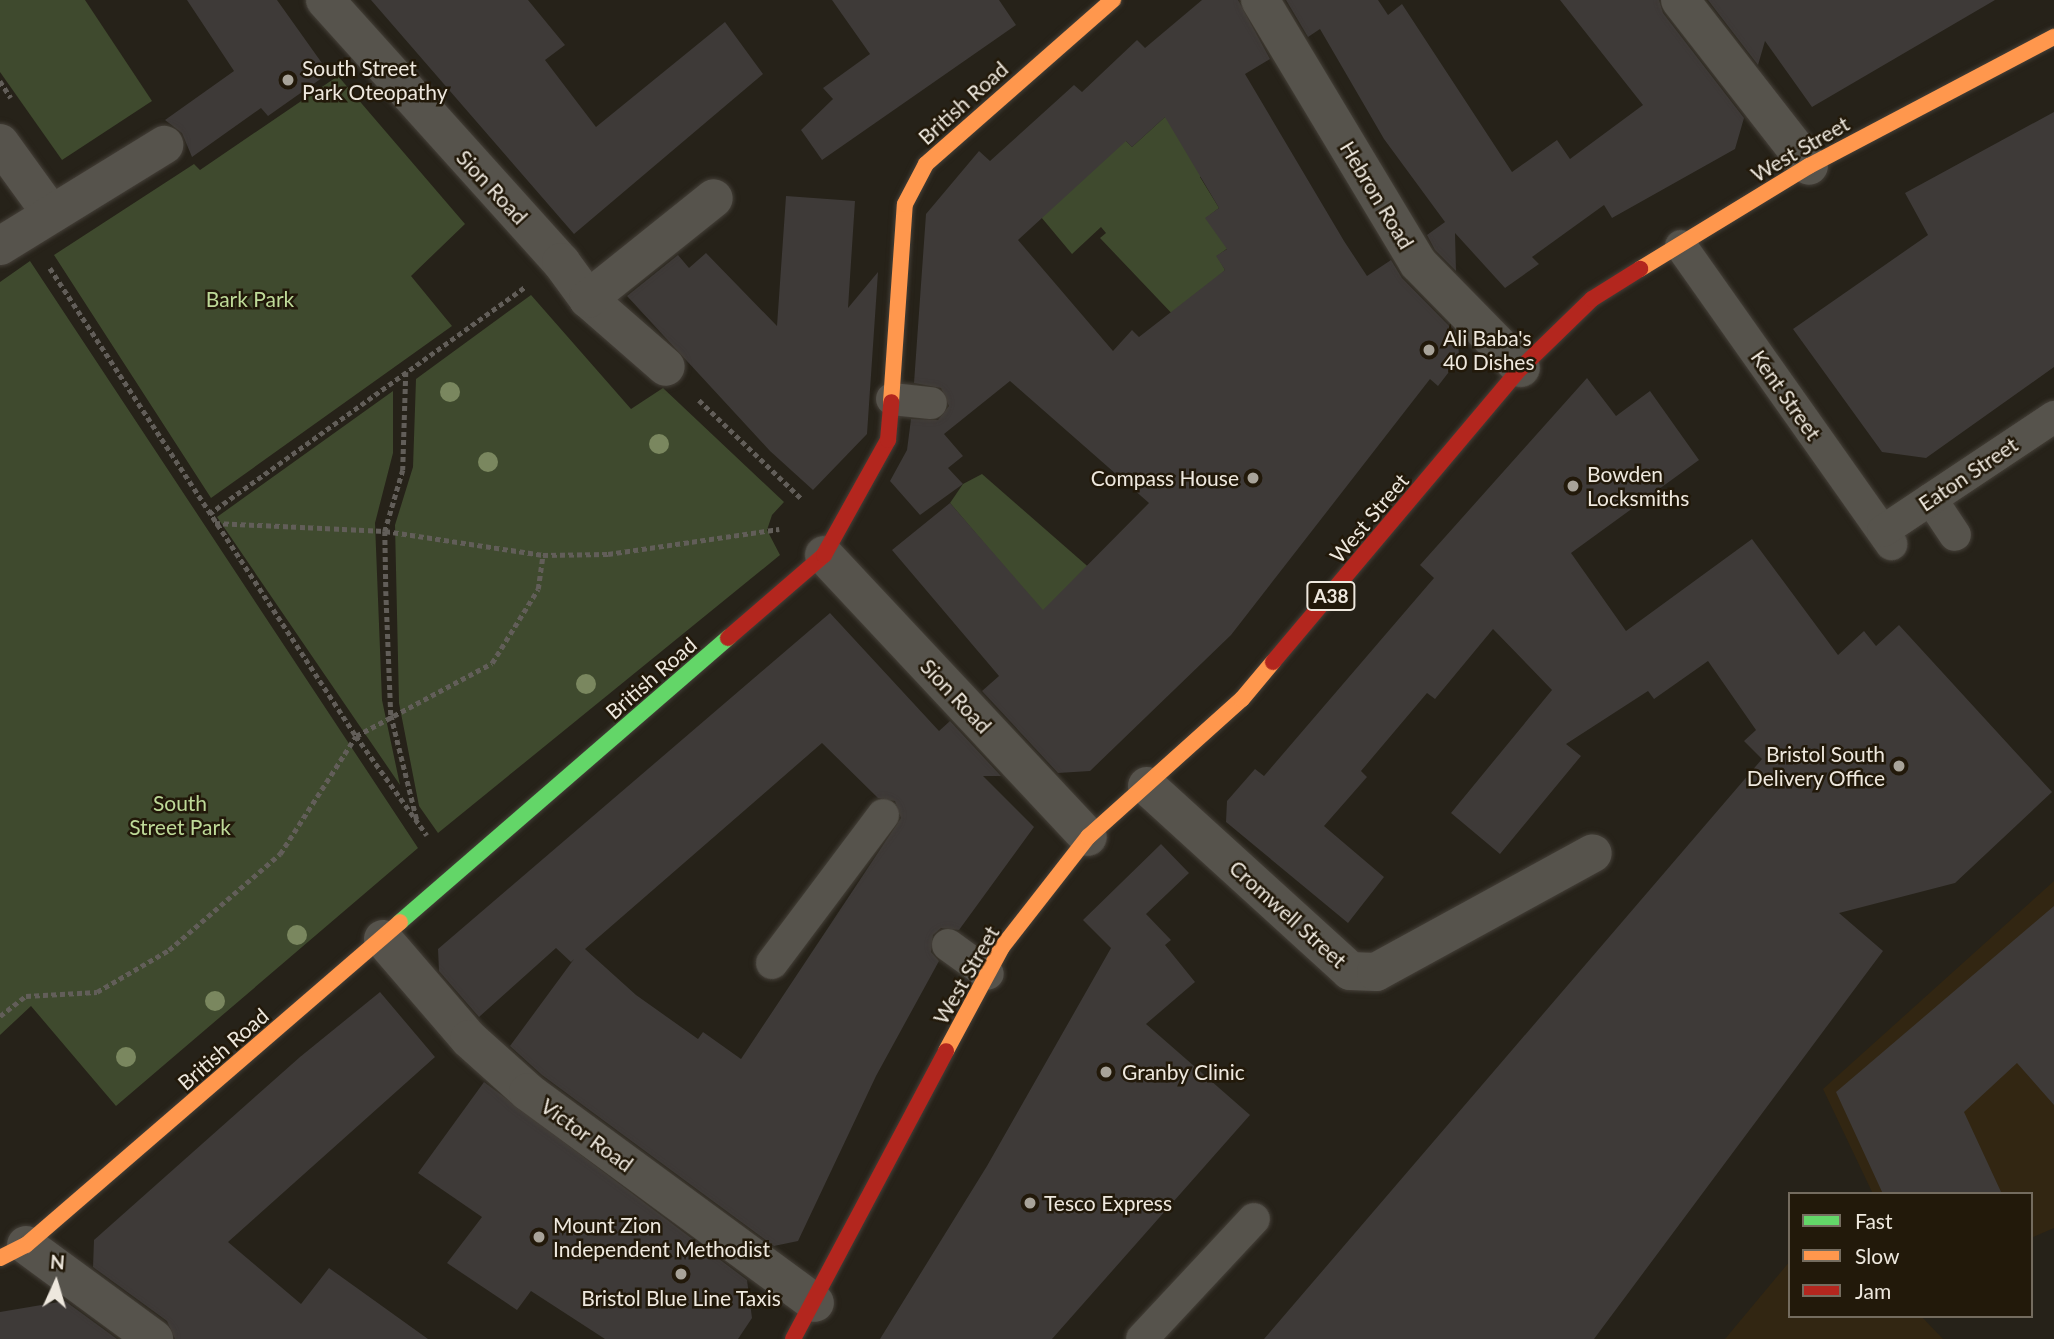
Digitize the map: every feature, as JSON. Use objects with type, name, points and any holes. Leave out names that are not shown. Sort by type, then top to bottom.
[{"type":"main road","name":"British Road","points":[[13,1251],[383,939],[824,555],[888,440],[905,204],[926,164],[1094,5]]},
{"type":"main road","name":"West Street","points":[[793,1339],[815,1303],[1002,947],[1088,837],[1242,699],[1521,368],[1592,299],[1809,166],[2054,37]]},
{"type":"street","name":"Sion Road","points":[[324,0],[561,262],[588,299],[666,367]]},
{"type":"street","name":"Hebron Road","points":[[1260,0],[1418,263],[1521,368]]},
{"type":"street","points":[[1680,0],[1809,166]]},
{"type":"street","points":[[0,144],[25,229],[80,199],[164,145]]},
{"type":"street","points":[[588,299],[714,198]]},
{"type":"street","name":"Sion Road","points":[[824,555],[1088,837]]},
{"type":"street","name":"Cromwell Street","points":[[1147,786],[1350,971],[1376,972],[1593,853]]},
{"type":"street","name":"Victor Road","points":[[383,939],[469,1039],[528,1092],[815,1303]]},
{"type":"street","points":[[13,1251],[154,1339]]},
{"type":"lane","name":"Kent Street","points":[[1681,246],[1887,538]]},
{"type":"lane","points":[[892,399],[931,403]]},
{"type":"lane","name":"Eaton Street","points":[[1887,538],[1931,499],[2054,417]]},
{"type":"lane","points":[[1931,499],[1955,535]]},
{"type":"lane","points":[[772,963],[848,881],[883,815]]},
{"type":"lane","points":[[948,945],[988,974]]},
{"type":"lane","points":[[1142,1339],[1254,1219]]},
{"type":"path","points":[[25,229],[356,736],[456,876]]},
{"type":"path","points":[[209,514],[561,262]]},
{"type":"path","points":[[666,367],[793,494],[842,521]]},
{"type":"path","points":[[407,372],[403,470],[385,531],[391,715],[418,823]]},
{"type":"path","points":[[215,523],[385,531],[543,555],[608,554],[842,521]]},
{"type":"path","points":[[0,1016],[26,996],[97,992],[169,950],[280,854],[356,736],[492,663],[538,589],[543,555]]},
{"type":"shaded area","points":[[2054,881],[2054,1228],[2033,1237],[2033,1192],[1872,1192],[1823,1089]]},
{"type":"shaded area","points":[[1788,1263],[1788,1318],[1923,1318],[1943,1339],[1725,1339]]},
{"type":"green space","points":[[0,0],[85,0],[152,101],[62,160],[0,72]]},
{"type":"green space","name":"Bark Park","points":[[338,76],[465,224],[411,276],[452,326],[211,498],[54,255],[194,164],[200,170]]},
{"type":"green space","points":[[1188,96],[1218,165],[1200,177],[1219,208],[1206,218],[1232,245],[1217,256],[1225,270],[1178,320],[1100,238],[1106,233],[1101,227],[1072,254],[1041,217],[1125,140],[1132,147]]},
{"type":"green space","name":"South Street Park","points":[[30,261],[418,848],[116,1106],[31,1006],[0,1035],[0,282]]},
{"type":"green space","points":[[531,295],[631,409],[663,388],[784,502],[772,515],[767,530],[780,555],[438,833],[419,806],[399,703],[395,525],[413,467],[416,379]]},
{"type":"green space","points":[[393,391],[393,453],[375,523],[382,700],[400,785],[217,517]]},
{"type":"green space","points":[[982,474],[1101,578],[1052,623],[950,503],[963,484]]},
{"type":"building","points":[[187,0],[277,0],[329,73],[268,116],[261,108],[192,157],[182,133],[165,120],[234,71]]},
{"type":"building","points":[[371,0],[528,0],[565,45],[545,60],[596,127],[725,22],[763,74],[574,234]]},
{"type":"building","points":[[832,0],[999,0],[1016,25],[822,160],[801,130],[833,99],[823,88],[870,54]]},
{"type":"building","points":[[1202,0],[1238,0],[1270,59],[1245,74],[1344,241],[1367,276],[1391,260],[1402,278],[1458,335],[1459,359],[1438,386],[1430,379],[1231,635],[1090,771],[1058,773],[982,691],[999,676],[892,550],[950,503],[1043,610],[1149,503],[1010,381],[944,434],[963,456],[948,468],[963,484],[920,515],[890,481],[907,450],[911,419],[938,420],[949,406],[941,388],[914,383],[926,214],[979,151],[990,161],[1074,85],[1082,92],[1137,40],[1145,48]],"holes":[[[1165,117],[1219,208],[1205,218],[1227,249],[1216,256],[1225,270],[1139,337],[1132,330],[1113,351],[1018,240],[1126,141],[1132,147]]]},
{"type":"building","points":[[1286,0],[1378,0],[1388,15],[1402,4],[1512,172],[1557,140],[1570,159],[1643,105],[1560,0],[1659,0],[1663,13],[1744,118],[1735,149],[1612,218],[1604,205],[1532,257],[1539,264],[1505,288],[1455,233],[1456,271],[1435,250],[1427,235],[1445,222],[1384,139],[1320,29],[1308,37]]},
{"type":"building","points":[[1708,0],[1995,0],[1812,107],[1765,41],[1758,65]]},
{"type":"building","points":[[2054,112],[2054,367],[1926,458],[1882,452],[1793,329],[1928,235],[1905,193]]},
{"type":"building","points":[[786,196],[855,201],[848,308],[878,272],[867,434],[813,490],[770,451],[627,296],[678,255],[689,268],[706,253],[777,326]]},
{"type":"building","points":[[1587,378],[1616,416],[1650,391],[1699,460],[1571,553],[1626,631],[1752,539],[1838,655],[1864,631],[1876,646],[1899,625],[2052,792],[1955,883],[1839,913],[1883,951],[1594,1339],[1264,1339],[1762,759],[1744,741],[1756,730],[1708,661],[1654,699],[1648,691],[1566,744],[1581,756],[1500,854],[1451,813],[1552,690],[1493,629],[1435,699],[1427,693],[1361,771],[1367,777],[1324,826],[1384,877],[1348,923],[1226,822],[1227,801],[1255,769],[1264,776],[1434,578],[1420,565]]},
{"type":"building","points":[[830,613],[939,731],[950,721],[1001,776],[983,776],[1034,827],[959,930],[941,928],[933,935],[931,952],[939,961],[876,1076],[798,1241],[774,1246],[542,1075],[510,1046],[574,959],[571,962],[556,948],[479,1017],[439,971],[438,949]],"holes":[[[822,743],[878,798],[895,801],[901,818],[741,1059],[703,1032],[698,1039],[636,995],[585,949]]]},
{"type":"building","points":[[1161,844],[1189,873],[1146,914],[1171,940],[1165,945],[1195,982],[1146,1024],[1250,1115],[1052,1339],[880,1339],[987,1166],[1111,948],[1083,920]]},
{"type":"building","points":[[2054,906],[2054,1105],[2017,1063],[1964,1112],[2001,1192],[1882,1192],[1836,1092]]},
{"type":"building","points":[[380,992],[435,1057],[228,1242],[301,1304],[329,1268],[428,1339],[175,1339],[167,1321],[93,1267],[94,1240],[300,1057]]},
{"type":"building","points":[[484,1082],[747,1280],[752,1318],[738,1339],[605,1339],[531,1291],[517,1310],[447,1263],[482,1217],[418,1173]]},
{"type":"building","points":[[65,1301],[117,1339],[0,1339],[0,1312]]},
{"type":"traffic: fast","points":[[400,922],[728,638]]},
{"type":"traffic: slow","points":[[891,402],[905,204],[926,164],[1113,0]]},
{"type":"traffic: slow","points":[[1640,269],[1809,166],[2054,37]]},
{"type":"traffic: slow","points":[[946,1051],[1002,947],[1088,837],[1242,699],[1273,662]]},
{"type":"traffic: slow","points":[[0,1258],[26,1245],[400,922]]},
{"type":"traffic: jam","points":[[1273,662],[1521,368],[1592,299],[1640,269]]},
{"type":"traffic: jam","points":[[728,638],[824,555],[888,440],[891,402]]},
{"type":"traffic: jam","points":[[793,1339],[946,1051]]},
{"type":"place","name":"South Street Park Oteopathy","points":[[288,80]]},
{"type":"place","name":"Ali Baba's 40 Dishes","points":[[1429,350]]},
{"type":"place","name":"Compass House","points":[[1253,478]]},
{"type":"place","name":"Bowden Locksmiths","points":[[1573,486]]},
{"type":"place","name":"Bristol South Delivery Office","points":[[1899,766]]},
{"type":"place","name":"Granby Clinic","points":[[1106,1072]]},
{"type":"place","name":"Tesco Express","points":[[1030,1203]]},
{"type":"place","name":"Mount Zion Independent Methodist","points":[[539,1237]]},
{"type":"place","name":"Bristol Blue Line Taxis","points":[[681,1274]]}]
